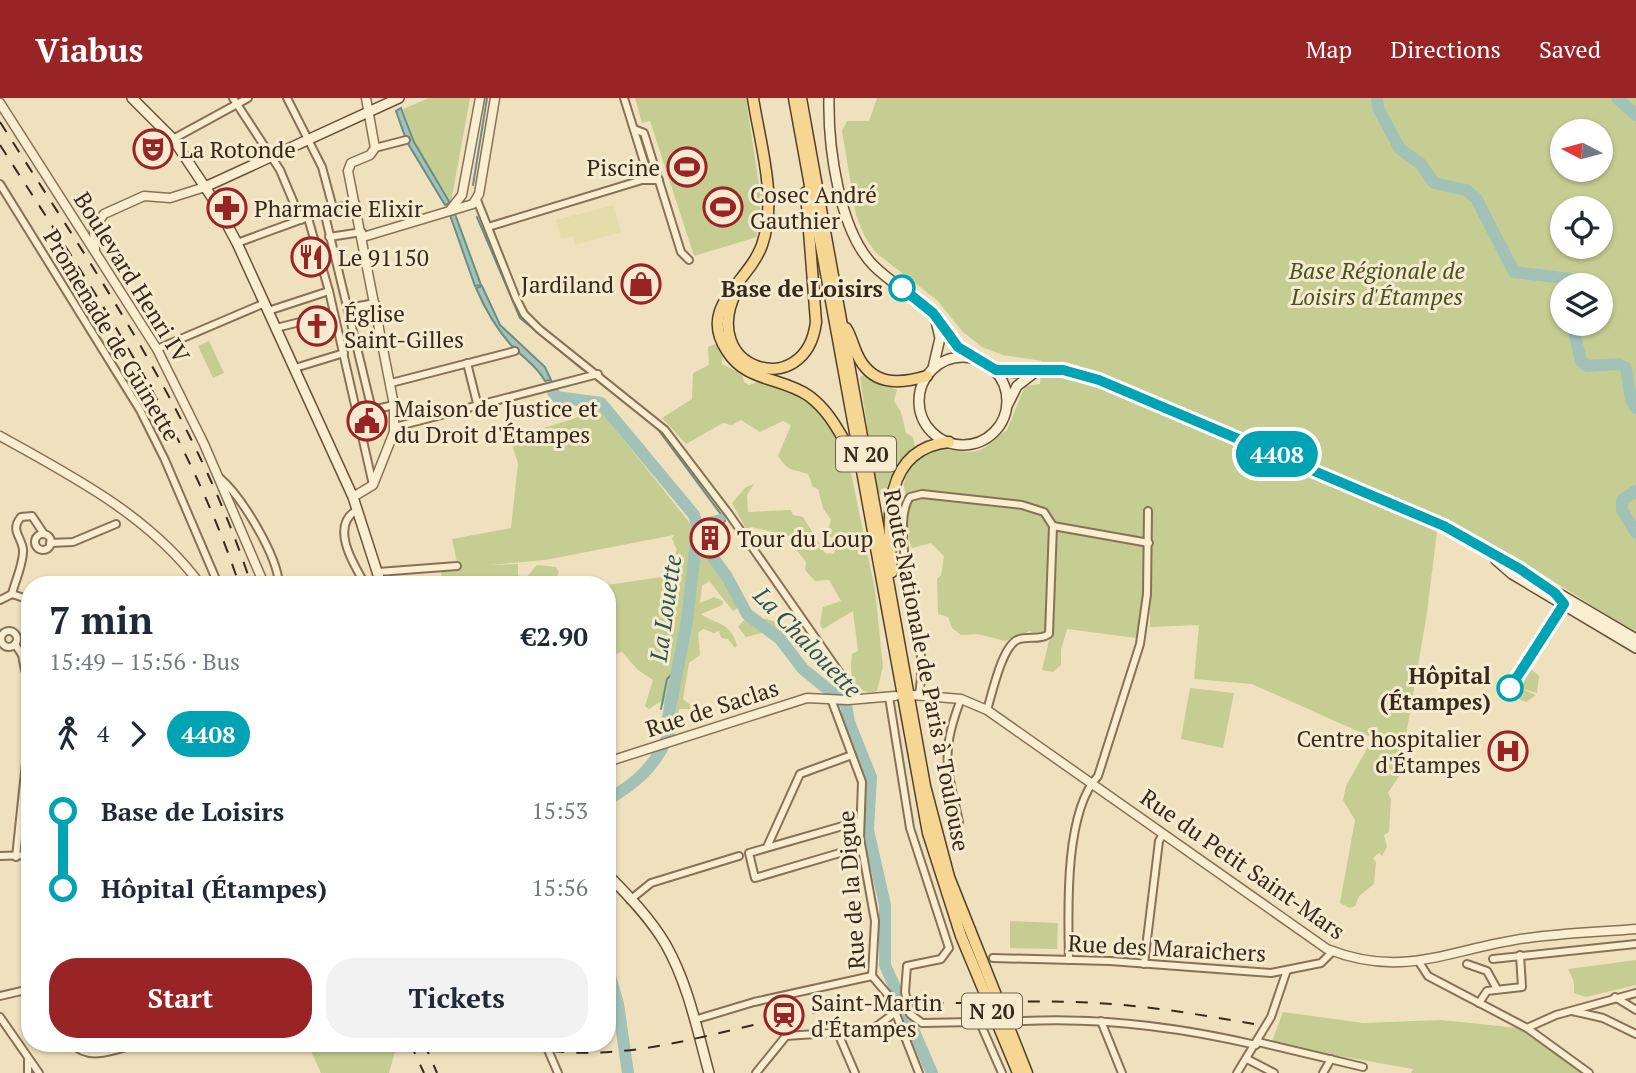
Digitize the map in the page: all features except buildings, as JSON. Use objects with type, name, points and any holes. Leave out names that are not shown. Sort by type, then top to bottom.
[{"type":"main road","points":[[753,98],[769,208],[762,244],[728,310],[726,321],[729,341],[735,351],[743,359],[765,368],[789,365],[804,356],[814,340],[816,322],[806,207],[806,167]]},
{"type":"main road","name":"Route Nationale de Paris à Toulouse","points":[[794,98],[910,745],[934,856],[961,936],[1018,1073]]},
{"type":"main road","name":"Route Nationale de Paris à Toulouse","points":[[801,98],[925,786],[946,866],[969,933],[1027,1073]]},
{"type":"main road","points":[[829,98],[831,135],[843,212],[850,231],[876,269],[933,313],[958,347],[972,358],[992,368],[1009,372],[1073,372],[1118,387],[1361,489],[1444,526],[1636,639]]},
{"type":"main road","points":[[136,99],[173,139],[237,243],[353,497],[378,576]]},
{"type":"main road","points":[[205,187],[394,100]]},
{"type":"main road","points":[[744,277],[722,300],[719,338],[725,350],[734,362],[752,375],[786,385],[809,396],[828,414],[859,465]]},
{"type":"main road","points":[[933,313],[940,338],[920,395],[921,413],[933,433],[950,442],[965,445],[983,440],[998,428],[1017,386],[1038,370]]},
{"type":"main road","points":[[841,319],[862,365],[879,379],[901,383],[929,373],[949,359],[972,358]]},
{"type":"main road","points":[[992,368],[1003,384],[1006,410]]},
{"type":"main road","points":[[890,590],[893,578],[890,508],[899,477],[909,459],[920,449],[950,442]]},
{"type":"main road","points":[[1482,548],[1512,574],[1636,648]]},
{"type":"main road","points":[[616,883],[670,953],[684,984],[709,1073]]},
{"type":"street","points":[[173,139],[235,101],[248,98]]},
{"type":"street","points":[[287,98],[322,167],[333,208]]},
{"type":"street","points":[[366,98],[375,150]]},
{"type":"street","points":[[451,209],[462,195],[480,98]]},
{"type":"street","points":[[495,98],[475,202],[524,314],[538,329],[598,374],[665,430],[719,500],[858,699]]},
{"type":"street","points":[[624,98],[649,178]]},
{"type":"street","points":[[235,101],[271,156],[304,219],[329,291],[373,485]]},
{"type":"street","name":"Boulevard Henri IV","points":[[0,103],[157,349],[219,477],[261,576]]},
{"type":"street","points":[[634,129],[644,133],[681,252],[689,260]]},
{"type":"street","points":[[353,497],[373,485],[395,427],[391,383],[349,166],[375,150],[406,140]]},
{"type":"street","points":[[488,227],[649,178],[659,180]]},
{"type":"street","name":"Promenade de Guinette","points":[[0,184],[140,410],[165,460],[215,576]]},
{"type":"street","points":[[95,251],[92,236],[95,224],[108,212],[144,196],[170,198],[205,187]]},
{"type":"street","points":[[462,195],[464,201],[475,202]]},
{"type":"street","points":[[329,237],[362,234],[475,202]]},
{"type":"street","points":[[237,243],[333,208],[356,204]]},
{"type":"street","points":[[324,211],[372,410]]},
{"type":"street","points":[[74,219],[95,224]]},
{"type":"street","points":[[157,349],[267,307],[329,291]]},
{"type":"street","points":[[348,308],[375,303]]},
{"type":"street","points":[[276,328],[304,321]]},
{"type":"street","points":[[391,383],[516,351]]},
{"type":"street","points":[[295,368],[344,353]]},
{"type":"street","points":[[467,363],[478,407]]},
{"type":"street","points":[[395,427],[598,374]]},
{"type":"street","points":[[357,414],[394,405]]},
{"type":"street","points":[[0,436],[135,518],[165,544],[193,576]]},
{"type":"street","name":"Boulevard Henri IV","points":[[219,477],[239,495],[277,576]]},
{"type":"street","points":[[916,695],[921,655],[906,575],[906,502],[922,494],[1022,505],[1044,512],[1053,526],[1049,634],[1036,639],[1020,638],[1007,647],[987,710]]},
{"type":"street","points":[[357,510],[348,520],[345,540],[361,576]]},
{"type":"street","points":[[1069,960],[1069,891],[1077,829],[1092,783],[1098,776],[1140,643],[1147,594],[1148,510]]},
{"type":"street","points":[[12,594],[23,553],[16,530],[17,522],[21,517],[32,516],[50,543]]},
{"type":"street","points":[[50,543],[74,542],[116,524]]},
{"type":"street","points":[[1053,526],[1149,543]]},
{"type":"street","points":[[44,534],[36,538],[37,547],[46,549],[50,543]]},
{"type":"street","points":[[392,576],[457,566]]},
{"type":"street","points":[[0,600],[12,594],[21,597]]},
{"type":"street","points":[[15,644],[2,647],[2,631],[15,634],[15,644],[21,653]]},
{"type":"street","name":"Rue du Petit Saint-Mars","points":[[916,695],[961,699],[987,710],[1333,951],[1366,962],[1419,962],[1528,938],[1636,929]]},
{"type":"street","points":[[892,696],[910,828],[949,948],[941,959],[907,966],[905,992],[910,1014],[922,1023],[973,1022],[981,1025],[1002,1073]]},
{"type":"street","name":"Rue de Saclas","points":[[616,759],[788,702],[807,698],[848,700],[892,696]]},
{"type":"street","points":[[959,822],[946,754],[949,732],[961,699]]},
{"type":"street","name":"Rue de la Digue","points":[[834,700],[862,782],[860,821],[876,921],[875,978],[896,1012],[919,1073]]},
{"type":"street","points":[[767,847],[800,774],[852,755]]},
{"type":"street","points":[[16,857],[21,798]]},
{"type":"street","points":[[850,850],[755,878],[749,853],[860,821]]},
{"type":"street","points":[[1144,964],[1158,841],[1163,834]]},
{"type":"street","points":[[0,856],[21,856]]},
{"type":"street","points":[[631,900],[651,883],[739,856]]},
{"type":"street","points":[[1493,959],[1636,944]]},
{"type":"street","name":"Rue des Maraichers","points":[[993,958],[1144,964],[1263,973],[1321,963],[1333,951]]},
{"type":"street","points":[[1479,1003],[1487,991],[1522,987],[1520,955]]},
{"type":"street","points":[[1419,962],[1428,976],[1527,1028],[1589,1073]]},
{"type":"street","points":[[1467,964],[1487,971],[1497,989]]},
{"type":"street","points":[[1237,1073],[1257,1043],[1280,995],[1287,970]]},
{"type":"street","points":[[694,1020],[761,1000],[875,978]]},
{"type":"street","points":[[0,996],[21,991]]},
{"type":"street","points":[[1527,1028],[1536,1022],[1571,1010],[1636,993]]},
{"type":"street","points":[[1615,997],[1636,1010]]},
{"type":"street","points":[[1571,1010],[1603,1018],[1636,1034]]},
{"type":"street","points":[[876,1027],[896,1012]]},
{"type":"street","points":[[0,1017],[21,1049]]},
{"type":"street","points":[[1023,1021],[1101,1021],[1163,1026],[1257,1043],[1363,1067]]},
{"type":"street","points":[[1101,1021],[1122,1073]]},
{"type":"street","points":[[756,1073],[782,1037],[876,1027],[903,1028]]},
{"type":"street","points":[[837,1031],[855,1073]]},
{"type":"street","points":[[23,1052],[39,1073]]},
{"type":"street","points":[[80,1052],[89,1055],[102,1052]]},
{"type":"street","points":[[549,1052],[558,1073]]},
{"type":"street","points":[[27,1058],[28,1073]]},
{"type":"street","points":[[1247,1059],[1274,1073]]},
{"type":"street","points":[[1323,1073],[1331,1059]]},
{"type":"shaded area","points":[[614,205],[621,232],[575,245],[573,236],[561,239],[556,220]]},
{"type":"green space","points":[[429,98],[470,98],[451,202],[417,147],[403,109]]},
{"type":"green space","points":[[635,98],[746,98],[761,199],[757,237],[694,256],[650,121],[642,123]]},
{"type":"green space","name":"Base Régionale de Loisirs d'Étampes","points":[[877,98],[1636,98],[1636,633],[1523,562],[1439,515],[1427,613],[1399,776],[1388,793],[1391,799],[1389,832],[1384,835],[1387,847],[1382,856],[1379,853],[1373,858],[1376,862],[1374,884],[1359,896],[1355,906],[1350,908],[1340,903],[1355,820],[1343,800],[1346,786],[1373,738],[1252,684],[1194,679],[1199,625],[1150,627],[1150,608],[1143,608],[1137,638],[1067,629],[1061,650],[1061,665],[1053,672],[1042,670],[1051,632],[1038,636],[1030,631],[1005,641],[977,634],[961,635],[952,628],[948,617],[938,614],[937,579],[941,575],[944,556],[931,543],[912,548],[904,488],[909,470],[929,451],[941,448],[977,451],[1007,430],[1025,386],[1040,384],[1042,361],[1003,355],[982,347],[962,331],[938,301],[875,252],[856,215],[842,131],[847,121],[869,121]]},
{"type":"green space","points":[[209,341],[224,373],[213,378],[198,346]]},
{"type":"green space","points":[[720,342],[723,351],[722,364],[742,374],[744,382],[749,385],[770,378],[822,409],[846,448],[875,590],[883,667],[877,691],[869,692],[857,687],[852,676],[852,654],[858,651],[853,611],[823,629],[820,624],[823,607],[841,601],[829,580],[815,581],[805,570],[806,562],[795,548],[794,537],[751,527],[746,529],[732,503],[746,487],[754,484],[747,495],[748,512],[791,510],[793,515],[803,517],[825,553],[834,554],[838,538],[826,537],[831,520],[823,508],[818,489],[813,487],[808,474],[788,468],[778,456],[791,425],[783,421],[760,432],[741,420],[732,425],[723,423],[686,444],[662,418],[692,399],[693,373],[709,365],[708,347]]},
{"type":"green space","points":[[864,375],[897,390],[894,401],[901,412],[906,433],[913,437],[915,447],[894,469],[884,495],[879,494],[875,487],[865,432],[867,426],[860,377]]},
{"type":"green space","points":[[600,410],[689,522],[704,554],[731,572],[732,577],[723,582],[731,593],[743,599],[743,604],[733,611],[709,581],[702,586],[700,603],[714,597],[723,601],[722,605],[701,614],[731,632],[737,645],[735,648],[728,639],[721,638],[719,631],[714,633],[703,629],[698,633],[700,655],[689,663],[683,699],[692,706],[690,709],[679,709],[678,728],[672,738],[667,737],[667,713],[661,701],[649,709],[645,706],[653,680],[638,670],[622,652],[616,654],[616,584],[683,574],[675,568],[673,558],[677,550],[672,539],[674,535],[545,560],[489,565],[518,564],[519,576],[441,576],[441,569],[458,567],[452,539],[511,528],[518,463],[510,439]]},
{"type":"green space","points":[[537,565],[556,567],[559,572],[557,576],[527,576]]},
{"type":"green space","points":[[766,619],[787,625],[790,633],[785,636],[766,632],[746,637],[738,627],[744,620]]},
{"type":"green space","points":[[1531,669],[1539,676],[1537,693],[1520,688],[1536,695],[1526,702],[1519,699],[1515,691]]},
{"type":"green space","points":[[1190,688],[1234,693],[1223,748],[1181,739]]},
{"type":"green space","points":[[1010,921],[1058,923],[1057,949],[1010,948]]},
{"type":"green space","points":[[1636,960],[1636,985],[1586,997],[1574,993],[1574,982],[1568,969]]},
{"type":"green space","points":[[1283,1012],[1363,1023],[1441,1020],[1538,1030],[1585,1073],[1411,1073],[1413,1069],[1271,1044]]},
{"type":"green space","points":[[311,1052],[395,1052],[389,1073],[321,1073]]},
{"type":"water","points":[[401,108],[414,142],[450,203],[445,205],[407,142],[396,111]]},
{"type":"water","points":[[455,214],[481,285],[475,286],[450,215]]},
{"type":"water","points":[[482,286],[500,325],[545,367],[551,380],[545,381],[500,331],[476,288]]},
{"type":"waterway","points":[[473,185],[487,98]]},
{"type":"waterway","points":[[1377,98],[1378,108],[1400,149],[1421,164],[1434,183],[1466,190],[1476,198],[1514,272],[1550,276]]},
{"type":"waterway","points":[[1617,98],[1636,115]]},
{"type":"waterway","points":[[477,217],[520,318],[582,369]]},
{"type":"waterway","points":[[1575,336],[1581,361],[1587,366],[1618,364],[1626,368],[1631,400],[1636,408]]},
{"type":"waterway","points":[[598,381],[657,428],[723,517],[725,521],[714,535]]},
{"type":"waterway","name":"La Chalouette","points":[[553,392],[557,397],[601,403],[694,515],[702,542],[727,577],[747,614],[780,639],[803,669],[846,704],[849,722],[871,777],[868,830],[885,905],[885,965],[932,1073]]},
{"type":"waterway","points":[[1636,491],[1622,500],[1622,510],[1636,533]]},
{"type":"waterway","points":[[697,524],[723,517]]},
{"type":"waterway","points":[[697,524],[710,520],[714,525],[722,519]]},
{"type":"waterway","name":"La Louette","points":[[616,795],[643,774],[657,757],[668,736],[665,733],[687,621],[697,534]]},
{"type":"waterway","points":[[661,709],[667,679],[678,668]]},
{"type":"waterway","name":"La Louette","points":[[616,997],[628,1073]]},
{"type":"railway","points":[[0,122],[106,289],[173,403],[229,522],[248,576]]},
{"type":"railway","points":[[0,145],[68,250],[164,412],[192,468],[236,576]]},
{"type":"railway","points":[[616,1051],[671,1044],[789,1017],[878,1005],[1044,1001],[1097,1003],[1254,1024]]},
{"type":"railway","points":[[414,1052],[424,1073]]},
{"type":"railway","points":[[428,1052],[437,1073]]},
{"type":"railway","points":[[571,1052],[605,1052]]},
{"type":"bus line","name":"4408","points":[[902,288],[933,313],[958,347],[972,358],[996,370],[1009,372],[1053,369],[1080,373],[1099,380],[1444,526],[1520,569],[1555,593],[1564,604],[1510,688]]},
{"type":"place","name":"La Rotonde","points":[[153,149]]},
{"type":"place","name":"Piscine","points":[[687,167]]},
{"type":"place","name":"Cosec André Gauthier","points":[[723,207]]},
{"type":"place","name":"Pharmacie Elixir","points":[[227,208]]},
{"type":"place","name":"Le 91150","points":[[311,257]]},
{"type":"place","name":"Jardiland","points":[[641,284]]},
{"type":"place","name":"Base de Loisirs","points":[[902,288]]},
{"type":"place","name":"Église Saint-Gilles","points":[[317,326]]},
{"type":"place","name":"Maison de Justice et du Droit d'Étampes","points":[[367,421]]},
{"type":"place","name":"Tour du Loup","points":[[710,538]]},
{"type":"place","name":"Hôpital (Étampes)","points":[[1510,688]]},
{"type":"place","name":"Centre hospitalier d'Étampes","points":[[1508,751]]},
{"type":"place","name":"Saint-Martin d'Étampes","points":[[784,1015]]}]
